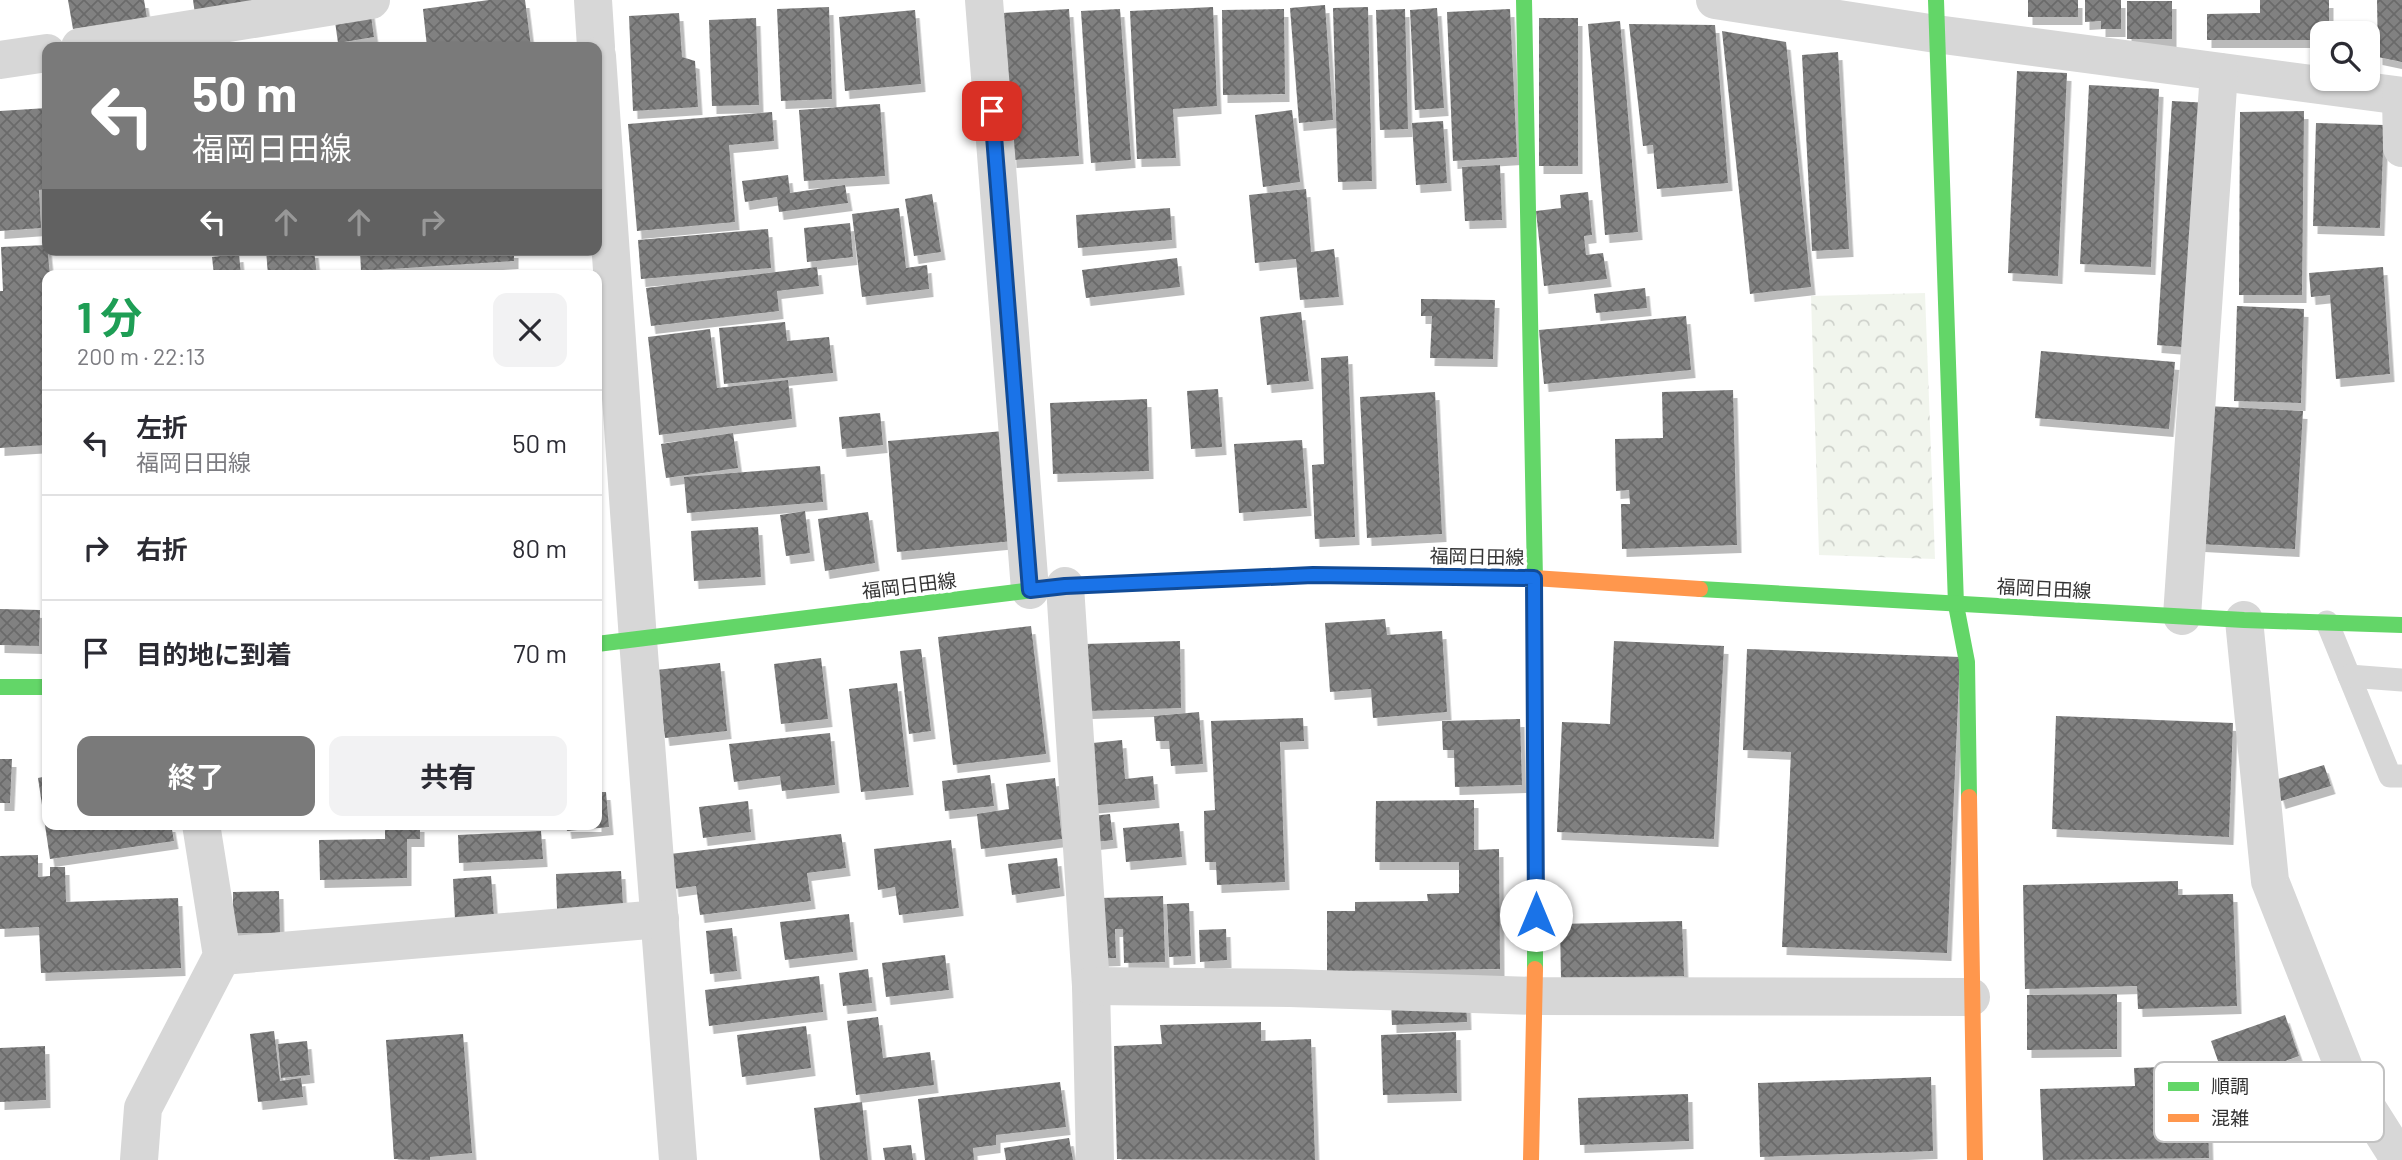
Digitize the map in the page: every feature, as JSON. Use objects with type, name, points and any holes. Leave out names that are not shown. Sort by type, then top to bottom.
[{"type":"street","points":[[111,42],[371,0]]},
{"type":"street","points":[[593,0],[596,42]]},
{"type":"street","points":[[984,0],[1091,986],[1095,1160]]},
{"type":"street","points":[[1524,0],[1534,578],[1536,996],[1531,1160]]},
{"type":"street","points":[[1715,0],[1936,17],[2219,72],[2402,96],[2402,148]]},
{"type":"street","points":[[1936,17],[1956,605],[1967,662],[1975,1160]]},
{"type":"street","points":[[0,60],[42,54]]},
{"type":"street","points":[[2182,616],[2219,72]]},
{"type":"street","points":[[602,127],[678,1160]]},
{"type":"street","name":"福岡日田線","points":[[602,644],[1048,588],[1313,575],[1534,578],[1956,605],[2402,625]]},
{"type":"street","points":[[2244,620],[2270,881],[2342,1062]]},
{"type":"street","points":[[0,687],[42,687]]},
{"type":"street","points":[[139,1160],[143,1108],[222,956],[202,830]]},
{"type":"street","points":[[222,956],[660,919]]},
{"type":"street","points":[[1091,986],[1290,988],[1536,996],[1971,997]]},
{"type":"street","points":[[2384,1135],[2400,1160]]},
{"type":"lane","points":[[2327,622],[2390,776],[2402,776]]},
{"type":"lane","points":[[2349,676],[2402,680]]},
{"type":"green space","points":[[1925,293],[1935,559],[1819,555],[1811,296]]},
{"type":"building","points":[[68,0],[144,0],[147,18],[73,29]]},
{"type":"building","points":[[193,0],[281,0],[195,14]]},
{"type":"building","points":[[489,0],[525,0],[530,42],[426,42],[423,9]]},
{"type":"building","points":[[2028,0],[2078,0],[2078,17],[2028,17]]},
{"type":"building","points":[[2085,0],[2121,0],[2121,29],[2101,29],[2101,21],[2085,22]]},
{"type":"building","points":[[2260,0],[2329,0],[2329,21],[2310,21],[2310,40],[2207,40],[2207,14],[2260,13]]},
{"type":"building","points":[[2377,0],[2402,0],[2402,62],[2380,57],[2380,21],[2377,21]]},
{"type":"building","points":[[2127,1],[2172,1],[2172,39],[2127,39]]},
{"type":"building","points":[[1325,5],[1333,120],[1299,123],[1290,8]]},
{"type":"building","points":[[829,7],[832,99],[781,101],[777,9]]},
{"type":"building","points":[[1213,7],[1217,106],[1173,109],[1176,158],[1137,159],[1130,11]]},
{"type":"building","points":[[1368,7],[1372,181],[1338,182],[1333,8]]},
{"type":"building","points":[[1437,8],[1444,108],[1415,110],[1410,10]]},
{"type":"building","points":[[370,9],[374,37],[338,42],[334,14]]},
{"type":"building","points":[[1069,9],[1079,156],[1012,160],[1003,13]]},
{"type":"building","points":[[1120,9],[1131,160],[1091,163],[1081,11]]},
{"type":"building","points":[[1284,9],[1285,94],[1223,95],[1222,10]]},
{"type":"building","points":[[1405,9],[1408,129],[1380,130],[1376,10]]},
{"type":"building","points":[[1510,9],[1517,157],[1453,161],[1447,12]]},
{"type":"building","points":[[915,10],[921,84],[845,91],[839,17]]},
{"type":"building","points":[[679,13],[682,57],[695,61],[698,107],[633,111],[629,16]]},
{"type":"building","points":[[756,18],[759,105],[712,106],[709,20]]},
{"type":"building","points":[[1539,18],[1578,18],[1578,166],[1539,166]]},
{"type":"building","points":[[1620,21],[1638,232],[1605,235],[1588,24]]},
{"type":"building","points":[[1629,24],[1715,25],[1728,183],[1657,189],[1653,145],[1643,146]]},
{"type":"building","points":[[1722,31],[1786,42],[1811,287],[1750,294]]},
{"type":"building","points":[[1838,52],[1849,249],[1812,251],[1802,55]]},
{"type":"building","points":[[2017,71],[2067,73],[2058,276],[2008,273]]},
{"type":"building","points":[[2089,85],[2159,89],[2151,267],[2080,264]]},
{"type":"building","points":[[2172,101],[2210,103],[2195,348],[2157,345]]},
{"type":"building","points":[[880,104],[885,176],[804,181],[799,110]]},
{"type":"building","points":[[42,108],[42,190],[39,190],[41,228],[0,231],[0,111]]},
{"type":"building","points":[[1292,110],[1300,182],[1263,187],[1255,115]]},
{"type":"building","points":[[2304,111],[2302,295],[2239,295],[2240,112]]},
{"type":"building","points":[[772,112],[774,141],[729,145],[735,222],[637,231],[628,124]]},
{"type":"building","points":[[1443,121],[1447,183],[1416,185],[1412,123]]},
{"type":"building","points":[[2316,123],[2384,125],[2380,228],[2313,226]]},
{"type":"building","points":[[1500,165],[1502,220],[1465,221],[1462,167]]},
{"type":"building","points":[[788,175],[790,193],[845,185],[848,203],[779,212],[777,197],[745,202],[742,181]]},
{"type":"building","points":[[1306,189],[1311,252],[1334,249],[1339,297],[1300,300],[1296,259],[1255,263],[1249,195]]},
{"type":"building","points":[[1588,192],[1592,235],[1584,236],[1586,255],[1603,253],[1607,279],[1544,286],[1536,211],[1561,208],[1560,195]]},
{"type":"building","points":[[932,194],[941,252],[914,256],[905,199]]},
{"type":"building","points":[[899,208],[906,268],[927,265],[929,289],[862,297],[852,214]]},
{"type":"building","points":[[1170,208],[1172,240],[1078,248],[1076,215]]},
{"type":"building","points":[[850,223],[853,257],[807,262],[804,228]]},
{"type":"building","points":[[768,229],[771,268],[641,279],[638,240]]},
{"type":"building","points":[[42,245],[42,256],[48,256],[50,270],[42,270],[42,445],[0,448],[0,291],[3,291],[1,247]]},
{"type":"building","points":[[239,256],[241,270],[213,270],[212,257]]},
{"type":"building","points":[[266,256],[315,256],[316,270],[268,270]]},
{"type":"building","points":[[360,256],[514,256],[514,261],[361,270]]},
{"type":"building","points":[[1177,258],[1180,287],[1086,298],[1082,270]]},
{"type":"building","points":[[817,267],[819,286],[777,291],[779,311],[651,326],[646,288]]},
{"type":"building","points":[[2383,267],[2390,374],[2336,379],[2330,295],[2311,297],[2309,273]]},
{"type":"building","points":[[1645,288],[1647,308],[1596,313],[1594,294]]},
{"type":"building","points":[[1421,299],[1495,300],[1493,359],[1430,358],[1432,316],[1421,316]]},
{"type":"building","points":[[2237,306],[2304,309],[2301,403],[2234,401]]},
{"type":"building","points":[[1301,312],[1309,381],[1267,385],[1260,317]]},
{"type":"building","points":[[1686,316],[1691,370],[1544,384],[1539,330]]},
{"type":"building","points":[[785,322],[787,341],[829,337],[833,373],[724,384],[719,328]]},
{"type":"building","points":[[710,329],[717,388],[788,380],[792,419],[659,435],[648,337]]},
{"type":"building","points":[[2041,351],[2175,362],[2169,429],[2035,418]]},
{"type":"building","points":[[1348,356],[1355,537],[1315,539],[1312,465],[1324,464],[1321,358]]},
{"type":"building","points":[[1218,389],[1222,447],[1191,449],[1187,391]]},
{"type":"building","points":[[1733,390],[1737,545],[1622,549],[1621,504],[1630,504],[1629,490],[1616,491],[1615,439],[1663,438],[1662,392]]},
{"type":"building","points":[[1435,392],[1442,534],[1367,538],[1360,397]]},
{"type":"building","points":[[1147,399],[1149,471],[1053,474],[1050,403]]},
{"type":"building","points":[[2207,406],[2303,411],[2295,549],[2200,544]]},
{"type":"building","points":[[880,413],[883,445],[842,449],[839,417]]},
{"type":"building","points":[[1004,431],[1013,541],[897,552],[888,441]]},
{"type":"building","points":[[733,433],[738,468],[666,478],[661,444]]},
{"type":"building","points":[[1302,440],[1307,508],[1239,513],[1234,444]]},
{"type":"building","points":[[820,466],[823,502],[687,513],[684,477]]},
{"type":"building","points":[[805,511],[810,553],[786,556],[780,515]]},
{"type":"building","points":[[868,512],[875,563],[825,571],[818,519]]},
{"type":"building","points":[[758,527],[761,577],[694,581],[691,531]]},
{"type":"building","points":[[0,609],[40,610],[39,646],[0,645]]},
{"type":"building","points":[[1385,619],[1387,635],[1442,631],[1447,712],[1373,718],[1371,689],[1330,692],[1325,623]]},
{"type":"building","points":[[1031,626],[1046,754],[953,765],[938,637]]},
{"type":"building","points":[[1180,641],[1181,708],[1087,711],[1085,644]]},
{"type":"building","points":[[1614,641],[1724,646],[1714,839],[1557,832],[1562,722],[1610,724]]},
{"type":"building","points":[[921,649],[931,731],[909,734],[900,651]]},
{"type":"building","points":[[1747,649],[1960,657],[1947,953],[1782,947],[1791,752],[1743,750]]},
{"type":"building","points":[[821,658],[828,719],[781,724],[774,664]]},
{"type":"building","points":[[720,663],[727,731],[665,738],[656,670]]},
{"type":"building","points":[[897,683],[909,787],[861,792],[849,689]]},
{"type":"building","points":[[1199,712],[1203,764],[1171,766],[1169,741],[1156,741],[1154,716]]},
{"type":"building","points":[[2056,716],[2233,723],[2229,837],[2052,829]]},
{"type":"building","points":[[1303,718],[1304,741],[1280,742],[1285,882],[1217,885],[1216,862],[1205,862],[1204,811],[1215,810],[1211,721]]},
{"type":"building","points":[[1520,719],[1522,785],[1455,787],[1454,750],[1443,750],[1442,721]]},
{"type":"building","points":[[830,733],[835,785],[782,791],[780,776],[734,782],[729,744]]},
{"type":"building","points":[[1122,740],[1125,779],[1153,776],[1155,800],[1088,806],[1083,744]]},
{"type":"building","points":[[0,759],[12,759],[10,803],[0,803]]},
{"type":"building","points":[[2324,765],[2331,786],[2281,801],[2275,780]]},
{"type":"building","points":[[990,775],[994,806],[945,811],[942,781]]},
{"type":"building","points":[[42,777],[42,805],[38,778]]},
{"type":"building","points":[[1055,778],[1062,839],[981,849],[977,814],[1009,809],[1006,784]]},
{"type":"building","points":[[602,792],[606,792],[609,827],[602,828]]},
{"type":"building","points":[[1474,800],[1474,850],[1499,849],[1500,969],[1327,971],[1327,911],[1355,911],[1355,902],[1428,901],[1427,894],[1459,893],[1459,862],[1375,862],[1376,801]]},
{"type":"building","points":[[748,801],[751,832],[703,838],[699,807]]},
{"type":"building","points":[[1110,814],[1113,840],[1086,843],[1083,817]]},
{"type":"building","points":[[1179,823],[1182,857],[1126,862],[1123,828]]},
{"type":"building","points":[[46,830],[172,830],[174,841],[50,859]]},
{"type":"building","points":[[385,830],[420,830],[420,839],[407,839],[407,878],[320,880],[319,840],[385,839]]},
{"type":"building","points":[[541,831],[543,859],[459,863],[458,835]]},
{"type":"building","points":[[841,834],[846,868],[807,873],[811,901],[700,915],[696,886],[674,889],[670,854]]},
{"type":"building","points":[[951,840],[959,908],[899,915],[895,887],[878,890],[874,849]]},
{"type":"building","points":[[38,855],[38,877],[50,876],[50,867],[65,867],[66,902],[178,898],[181,968],[41,973],[39,927],[0,929],[0,856]]},
{"type":"building","points":[[1057,858],[1060,888],[1012,895],[1008,864]]},
{"type":"building","points":[[621,871],[623,905],[557,909],[556,874]]},
{"type":"building","points":[[491,876],[494,917],[455,919],[453,879]]},
{"type":"building","points":[[2178,881],[2178,895],[2233,894],[2237,1006],[2138,1009],[2137,986],[2025,989],[2023,885]]},
{"type":"building","points":[[279,891],[280,933],[233,933],[233,892]]},
{"type":"building","points":[[1163,896],[1165,962],[1124,963],[1123,929],[1115,929],[1116,958],[1090,959],[1101,898]]},
{"type":"building","points":[[1189,903],[1191,956],[1169,957],[1167,904]]},
{"type":"building","points":[[849,914],[853,952],[785,960],[780,922]]},
{"type":"building","points":[[1682,921],[1684,976],[1561,978],[1560,924]]},
{"type":"building","points":[[732,928],[737,971],[710,974],[706,931]]},
{"type":"building","points":[[1226,929],[1227,960],[1200,962],[1199,930]]},
{"type":"building","points":[[945,955],[949,990],[886,997],[882,963]]},
{"type":"building","points":[[868,969],[872,1003],[843,1006],[839,973]]},
{"type":"building","points":[[819,976],[823,1012],[709,1026],[705,990]]},
{"type":"building","points":[[2117,994],[2117,1049],[2027,1050],[2027,995]]},
{"type":"building","points":[[1466,996],[1467,1022],[1392,1025],[1391,998]]},
{"type":"building","points":[[2285,1015],[2299,1056],[2282,1062],[2218,1062],[2211,1041]]},
{"type":"building","points":[[878,1017],[883,1058],[930,1052],[934,1085],[856,1095],[847,1021]]},
{"type":"building","points":[[1261,1022],[1261,1041],[1311,1039],[1315,1160],[1117,1159],[1114,1046],[1162,1044],[1160,1025]]},
{"type":"building","points":[[806,1026],[811,1068],[742,1077],[737,1035]]},
{"type":"building","points":[[274,1031],[280,1081],[301,1078],[303,1097],[258,1102],[250,1034]]},
{"type":"building","points":[[1456,1032],[1457,1093],[1383,1095],[1381,1035]]},
{"type":"building","points":[[463,1034],[472,1153],[430,1157],[430,1160],[394,1159],[386,1040]]},
{"type":"building","points":[[307,1041],[310,1075],[281,1078],[278,1044]]},
{"type":"building","points":[[45,1046],[46,1100],[0,1102],[0,1048]]},
{"type":"building","points":[[2154,1067],[2154,1142],[2209,1142],[2209,1158],[2043,1160],[2040,1089],[2135,1086],[2134,1068]]},
{"type":"building","points":[[1931,1077],[1933,1151],[1760,1157],[1758,1083]]},
{"type":"building","points":[[1060,1082],[1066,1127],[996,1135],[996,1145],[973,1148],[974,1160],[925,1160],[918,1099]]},
{"type":"building","points":[[1688,1094],[1689,1141],[1580,1145],[1578,1098]]},
{"type":"building","points":[[862,1102],[868,1160],[820,1160],[814,1108]]},
{"type":"building","points":[[1069,1138],[1073,1160],[1006,1160],[1004,1148]]},
{"type":"building","points":[[911,1145],[913,1160],[885,1160],[883,1148]]},
{"type":"traffic: fast","points":[[1524,0],[1535,580],[1535,969]]},
{"type":"traffic: fast","points":[[1936,0],[1956,605],[1967,662],[1969,797]]},
{"type":"traffic: fast","points":[[602,643],[1065,586],[1306,575]]},
{"type":"traffic: fast","points":[[1700,589],[2244,620],[2402,625]]},
{"type":"traffic: fast","points":[[0,687],[42,687]]},
{"type":"traffic: slow","points":[[1306,575],[1534,578],[1700,589]]},
{"type":"traffic: slow","points":[[1969,797],[1975,1160]]},
{"type":"traffic: slow","points":[[1531,1160],[1535,969]]},
{"type":"route","points":[[992,111],[1030,590],[1065,586],[1313,575],[1534,578],[1536,915]]}]
